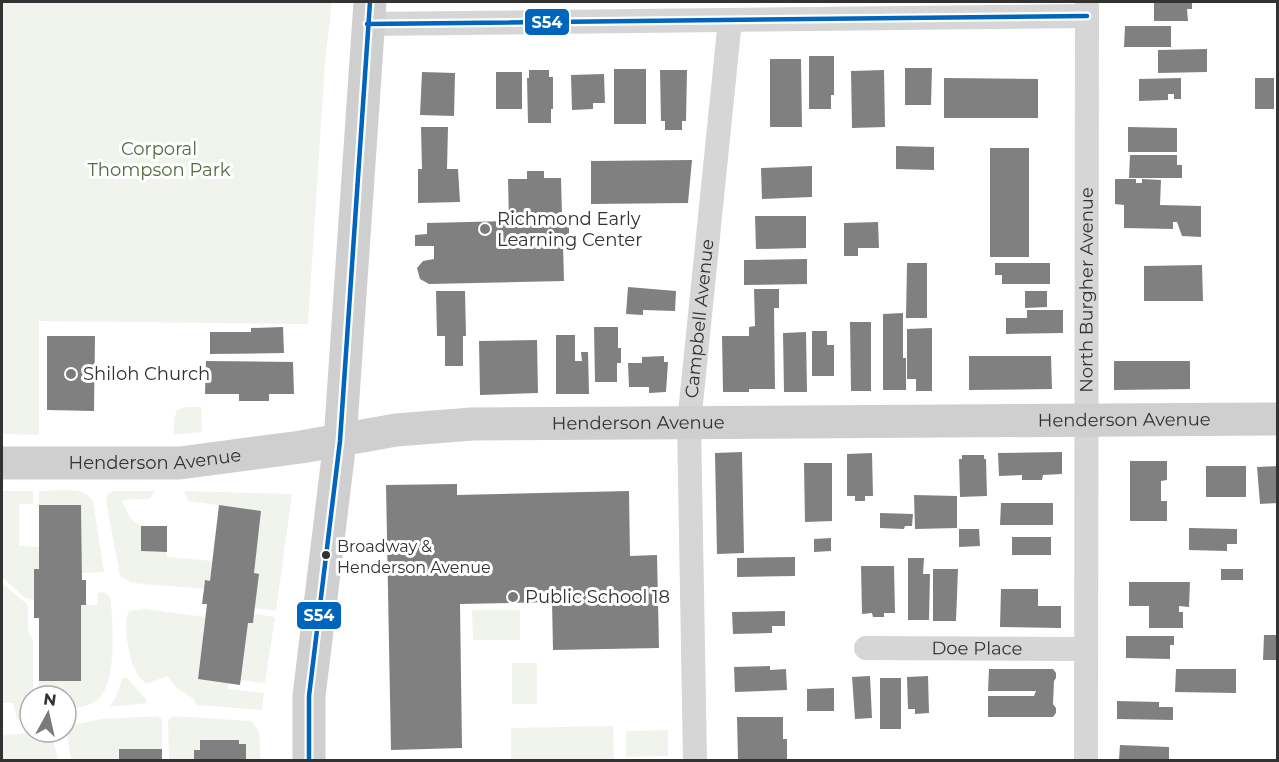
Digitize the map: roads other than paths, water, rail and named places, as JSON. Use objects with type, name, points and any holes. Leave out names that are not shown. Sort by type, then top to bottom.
[{"type":"street","points":[[309,760],[309,696],[340,441],[369,13],[730,20],[1087,9]]},
{"type":"street","name":"North Burgher Avenue","points":[[1086,760],[1087,9]]},
{"type":"street","name":"Campbell Avenue","points":[[695,760],[688,423],[730,20]]},
{"type":"street","name":"Henderson Avenue","points":[[2,463],[180,463],[340,441],[396,430],[472,424],[1278,419]]},
{"type":"street","name":"Doe Place","points":[[866,648],[1086,650]]},
{"type":"place","name":"Richmond Early Learning Center","points":[[485,229]]},
{"type":"place","name":"Shiloh Church","points":[[71,374]]},
{"type":"place","name":"Broadway & Henderson Avenue","points":[[326,555]]},
{"type":"place","name":"Public School 18","points":[[513,597]]},
{"type":"park label","name":"Corporal Thompson Park","points":[[159,159]]}]
